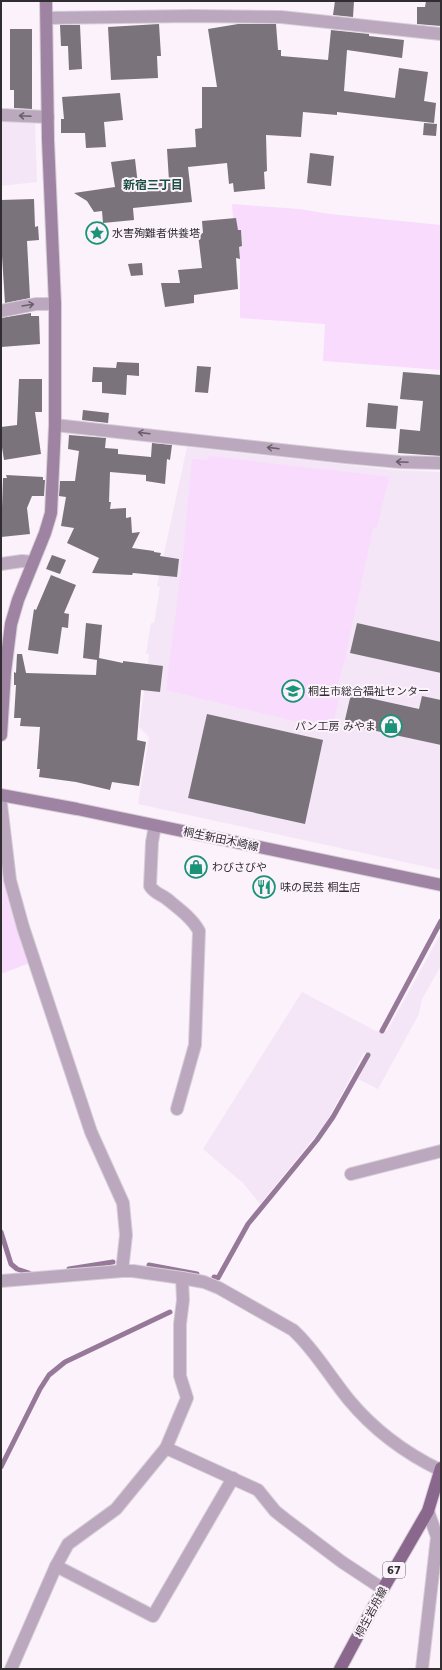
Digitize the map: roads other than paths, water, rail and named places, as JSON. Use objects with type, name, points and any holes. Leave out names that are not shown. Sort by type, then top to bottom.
[{"type":"main road","name":"桐生岩舟線","points":[[340,1669],[428,1511],[441,1469]]},
{"type":"street","points":[[1,735],[5,672],[11,624],[18,600],[49,523],[51,513],[55,424],[55,304],[48,117],[46,1]]},
{"type":"street","points":[[47,18],[194,16],[287,17],[441,34]]},
{"type":"street","points":[[1,115],[48,117]]},
{"type":"street","points":[[1,311],[36,304],[55,304]]},
{"type":"street","points":[[55,424],[345,457],[400,462],[441,463]]},
{"type":"street","points":[[1,564],[22,561],[33,562]]},
{"type":"street","name":"桐生新田木崎線","points":[[1,795],[441,886]]},
{"type":"street","points":[[1,804],[10,880],[23,927],[91,1132],[123,1203],[126,1234],[122,1271]]},
{"type":"street","points":[[155,826],[152,842],[150,886],[152,890],[167,899],[188,917],[199,931],[195,1045],[177,1108]]},
{"type":"street","points":[[351,1174],[441,1152]]},
{"type":"street","points":[[1,1281],[133,1271],[204,1282],[219,1288],[293,1330],[303,1339],[349,1399],[371,1424],[404,1450],[441,1469]]},
{"type":"street","points":[[11,1669],[56,1566],[68,1544],[116,1509],[166,1448],[187,1398],[180,1376],[180,1324],[183,1300],[181,1287],[182,1278]]},
{"type":"street","points":[[166,1448],[258,1490],[285,1519],[342,1562],[383,1590]]},
{"type":"street","points":[[56,1566],[153,1616],[233,1478]]},
{"type":"street","points":[[422,1669],[437,1537],[428,1511]]},
{"type":"waterway","points":[[382,1031],[441,921]]},
{"type":"waterway","points":[[214,1277],[218,1278],[248,1224],[317,1140],[333,1117],[368,1055]]},
{"type":"waterway","points":[[1,1232],[11,1264],[17,1269],[29,1273]]},
{"type":"waterway","points":[[69,1269],[113,1262]]},
{"type":"waterway","points":[[149,1265],[197,1274]]},
{"type":"waterway","points":[[1,1467],[40,1389],[49,1375],[65,1362],[170,1312]]},
{"type":"place","name":"水害殉難者供養塔","points":[[97,233]]},
{"type":"place","name":"桐生市総合福祉センター","points":[[293,691]]},
{"type":"place","name":"パン工房 みやま","points":[[391,726]]},
{"type":"place","name":"わびさびや","points":[[196,867]]},
{"type":"place","name":"味の民芸 桐生店","points":[[264,887]]},
{"type":"district","name":"新宿三丁目","points":[[153,185]]}]
